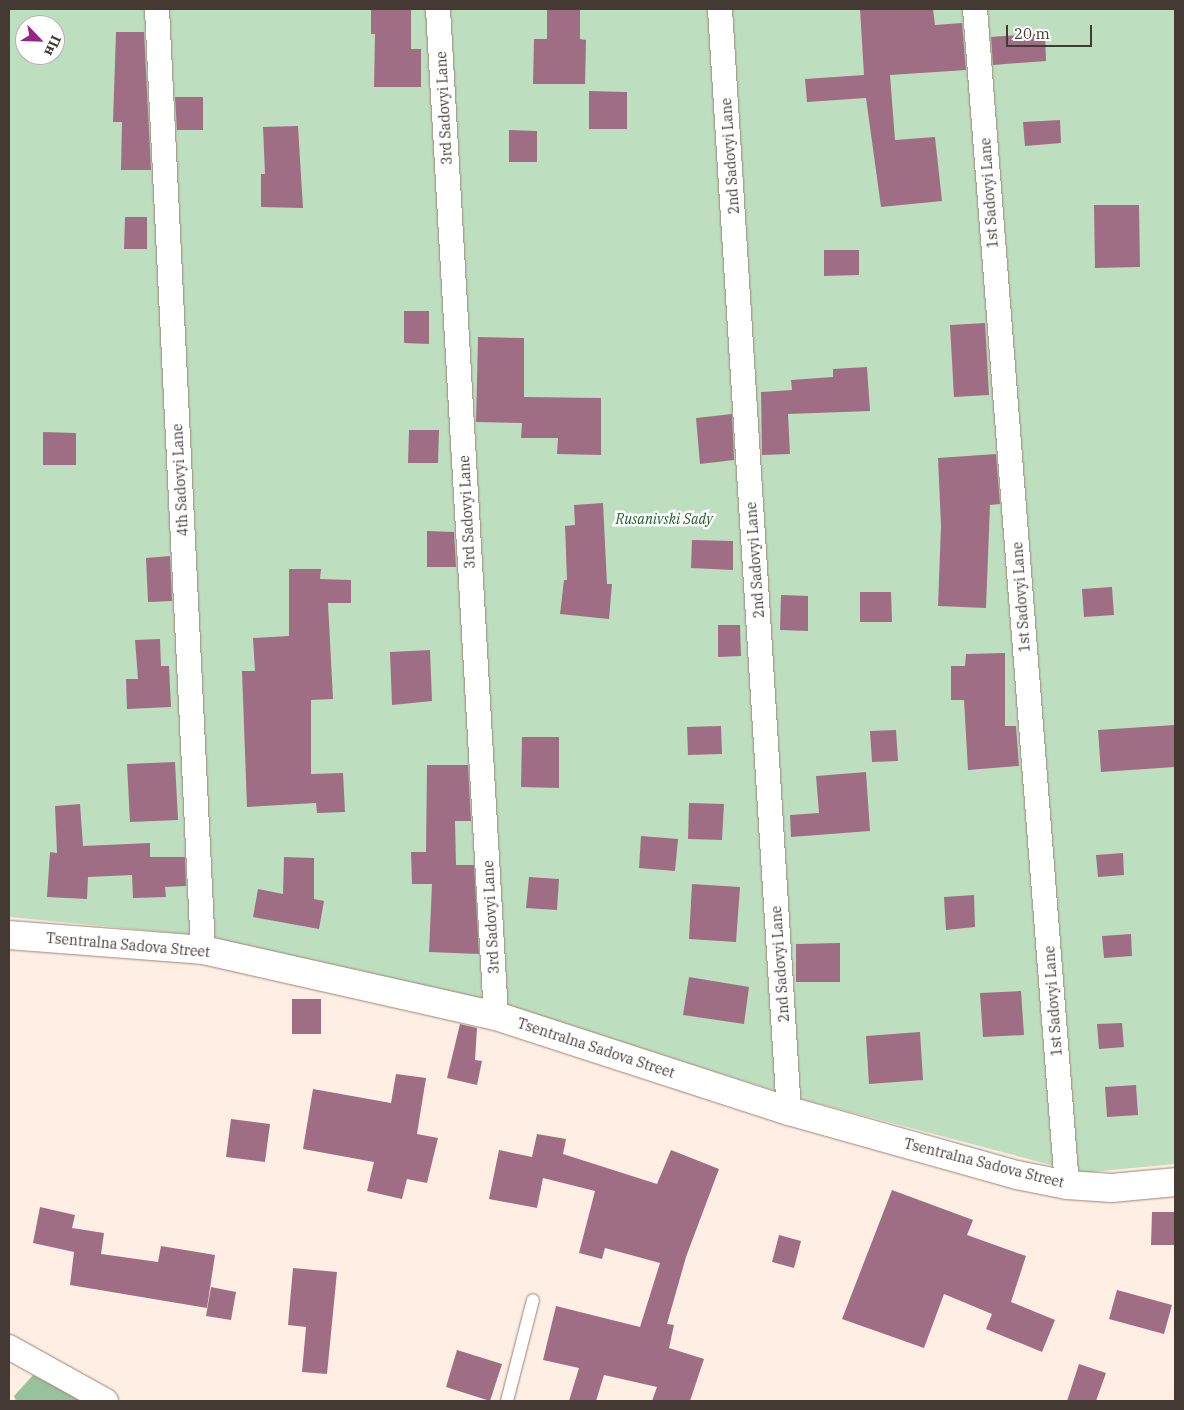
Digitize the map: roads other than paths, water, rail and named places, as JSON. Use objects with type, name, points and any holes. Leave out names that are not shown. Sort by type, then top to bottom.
[{"type":"main road","name":"Tsentralna Sadova Street","points":[[9,935],[203,950],[496,1016],[789,1111],[1067,1185],[1112,1188],[1175,1182]]},
{"type":"street","name":"4th Sadovyi Lane","points":[[157,9],[203,950]]},
{"type":"street","name":"3rd Sadovyi Lane","points":[[438,9],[496,1016]]},
{"type":"street","name":"2nd Sadovyi Lane","points":[[720,9],[789,1111]]},
{"type":"street","name":"1st Sadovyi Lane","points":[[975,9],[1067,1185]]},
{"type":"street","points":[[9,1347],[106,1401]]},
{"type":"lane","points":[[507,1401],[533,1300]]},
{"type":"park label","name":"Rusanivski Sady","points":[[664,519]]}]
